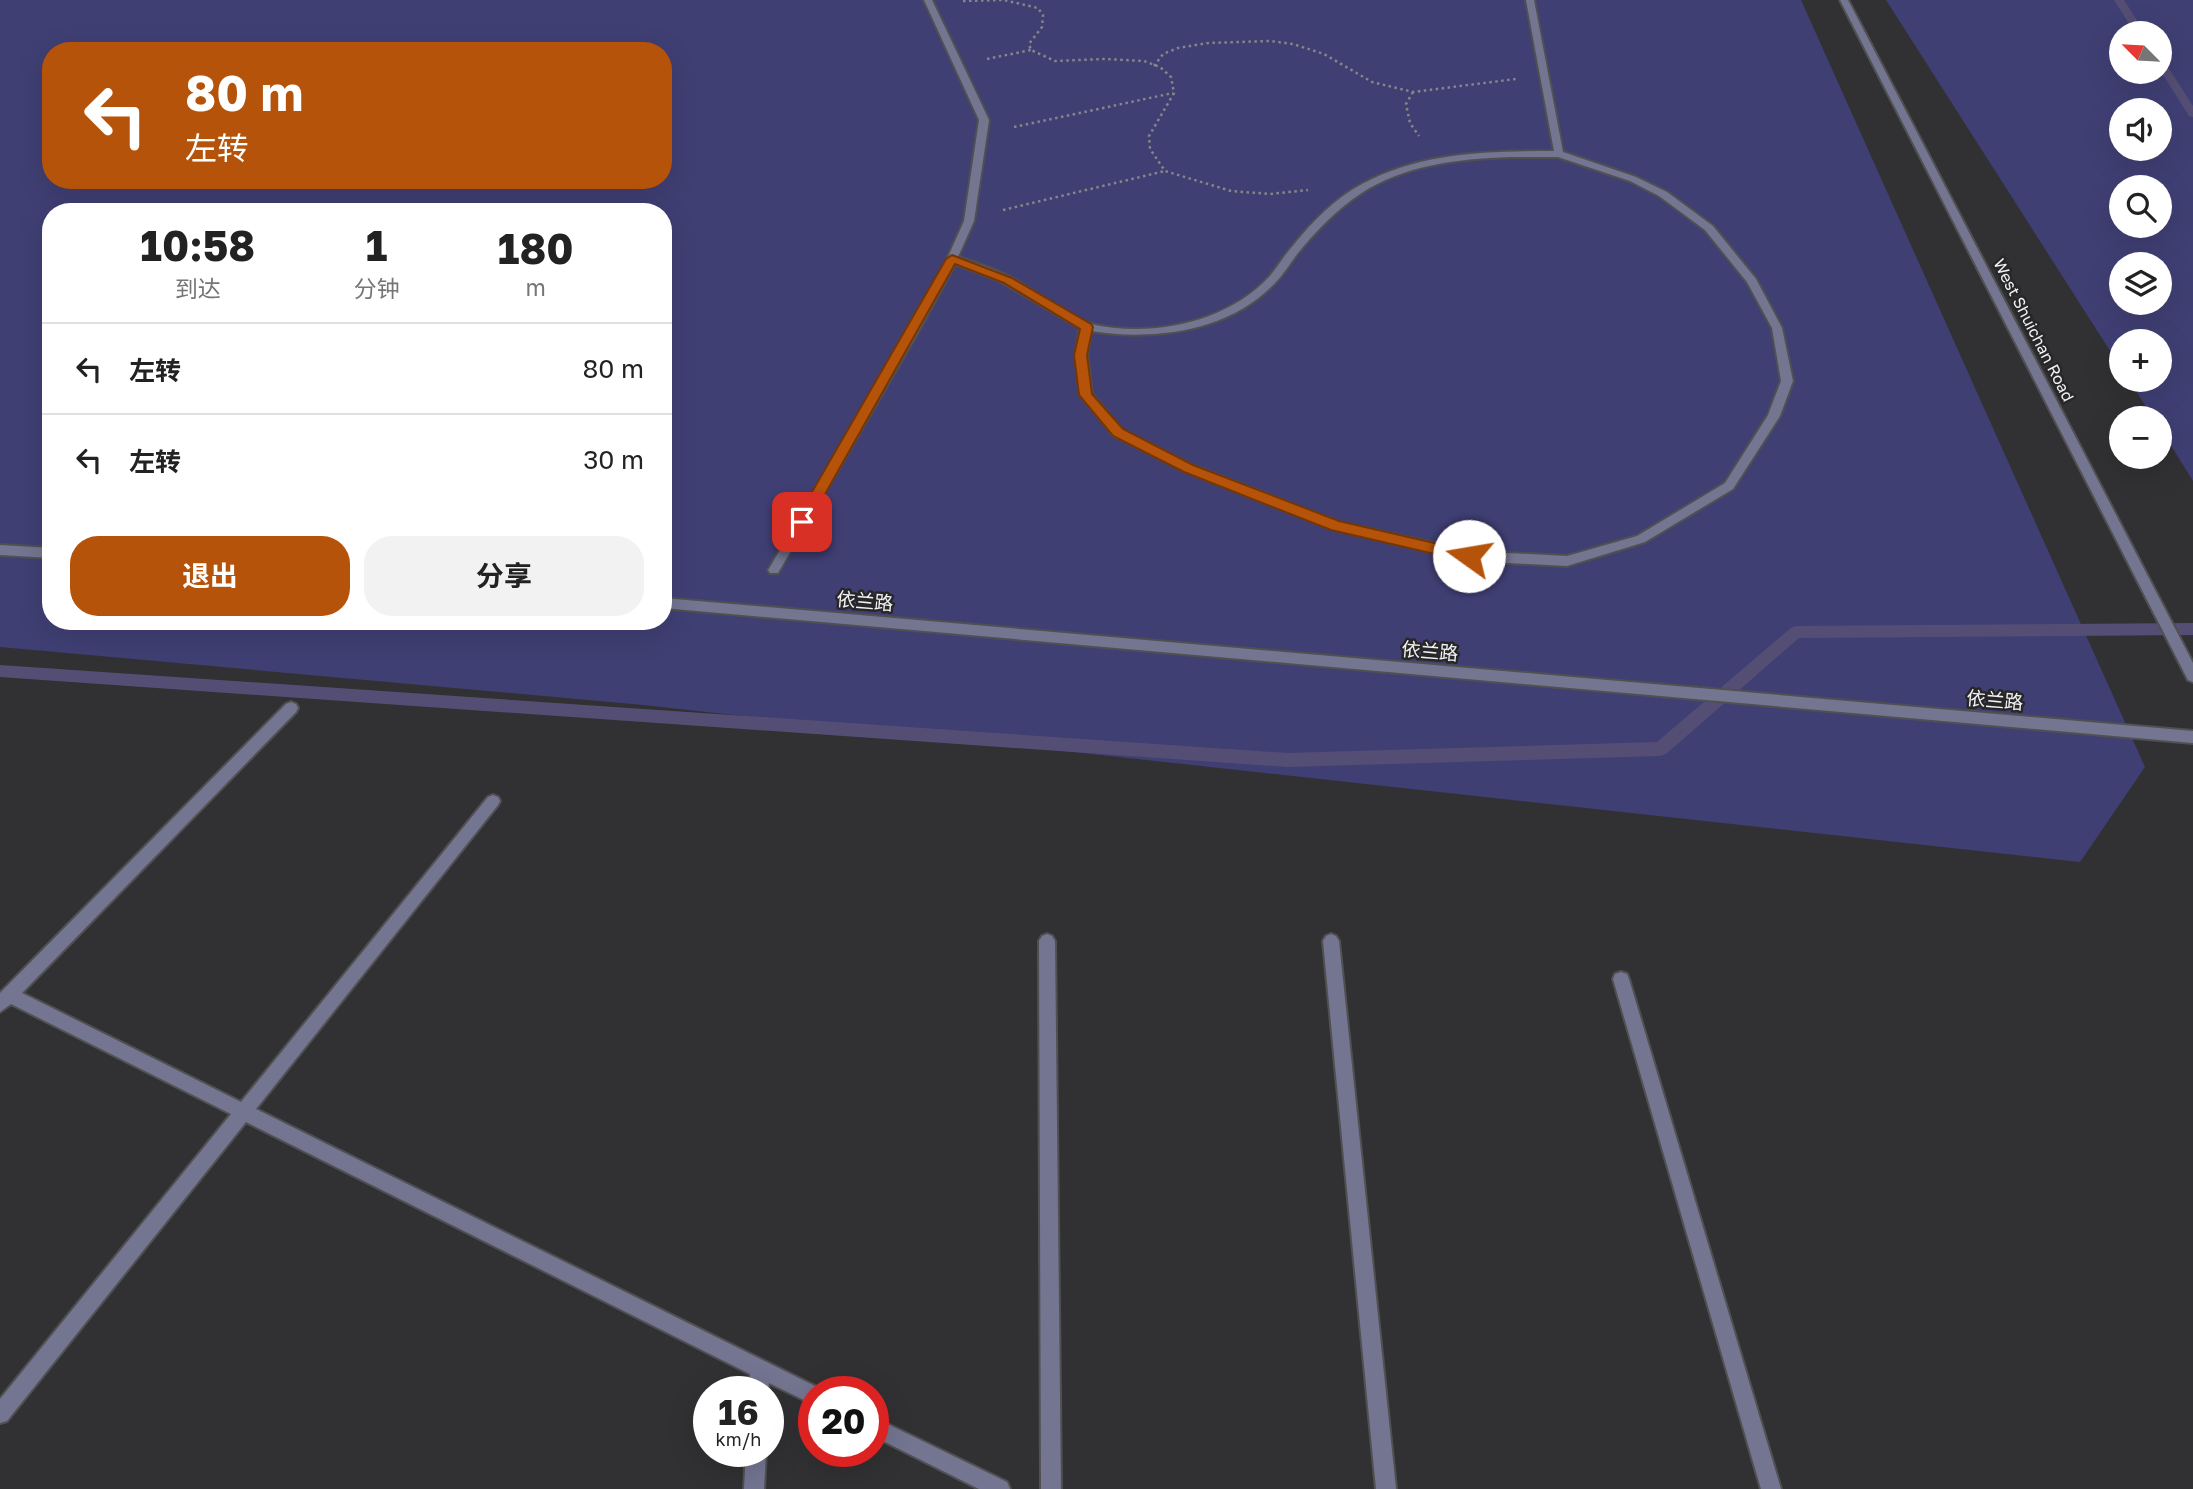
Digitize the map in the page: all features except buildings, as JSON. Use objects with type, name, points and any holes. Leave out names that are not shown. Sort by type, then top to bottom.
[{"type":"street","points":[[1530,0],[1559,154]]},
{"type":"street","name":"West Shuichan Road","points":[[1844,0],[2193,676]]},
{"type":"street","points":[[774,570],[952,259],[970,217],[984,120],[929,3]]},
{"type":"street","points":[[952,259],[1008,281],[1086,327],[1134,332],[1170,330],[1240,307],[1269,283],[1296,248],[1321,222],[1369,184],[1404,168],[1463,155],[1559,154],[1633,179],[1663,194],[1709,229],[1752,281],[1777,328],[1787,380],[1774,416],[1729,486],[1641,539],[1567,561],[1469,556],[1336,526],[1188,468],[1118,433],[1086,395],[1080,355],[1086,327]]},
{"type":"street","points":[[0,550],[42,552]]},
{"type":"street","name":"依兰路","points":[[672,604],[2193,737]]},
{"type":"street","points":[[290,708],[4,1000],[244,1113],[798,1388]]},
{"type":"street","points":[[0,1414],[493,801]]},
{"type":"street","points":[[1331,941],[1386,1489]]},
{"type":"street","points":[[1047,942],[1051,1489]]},
{"type":"street","points":[[1621,979],[1771,1489]]},
{"type":"street","points":[[760,1369],[760,1376]]},
{"type":"street","points":[[889,1434],[1000,1489]]},
{"type":"street","points":[[754,1489],[755,1467]]},
{"type":"path","points":[[929,3],[1004,0],[1038,8],[1043,15],[1042,27],[1029,44],[1031,50]]},
{"type":"path","points":[[1154,66],[1163,54],[1178,48],[1208,43],[1270,41],[1293,44],[1324,54],[1371,82],[1413,92],[1545,77]]},
{"type":"path","points":[[958,66],[1031,50],[1055,61],[1111,57],[1154,66],[1170,78],[1174,93],[1149,136],[1150,149],[1166,171]]},
{"type":"path","points":[[1413,92],[1406,104],[1410,123],[1422,140],[1446,159]]},
{"type":"path","points":[[982,134],[1174,93]]},
{"type":"path","points":[[970,217],[1166,171],[1231,191],[1270,194],[1344,184],[1369,184]]},
{"type":"shaded area","points":[[0,0],[1801,0],[2145,767],[2080,862],[643,705],[0,647]]},
{"type":"shaded area","points":[[1886,0],[2193,0],[2193,481],[2172,447],[2172,406],[2145,406],[2137,392],[2172,392],[2172,329],[2109,329],[2109,349]]},
{"type":"waterway","points":[[2119,0],[2132,21]]},
{"type":"waterway","points":[[2172,82],[2193,114]]},
{"type":"waterway","points":[[0,671],[1288,760],[1660,749],[1796,632],[2193,629]]},
{"type":"route","points":[[802,522],[913,332],[952,259],[1008,281],[1086,327],[1080,355],[1086,395],[1118,433],[1188,468],[1336,526],[1469,556]]}]
